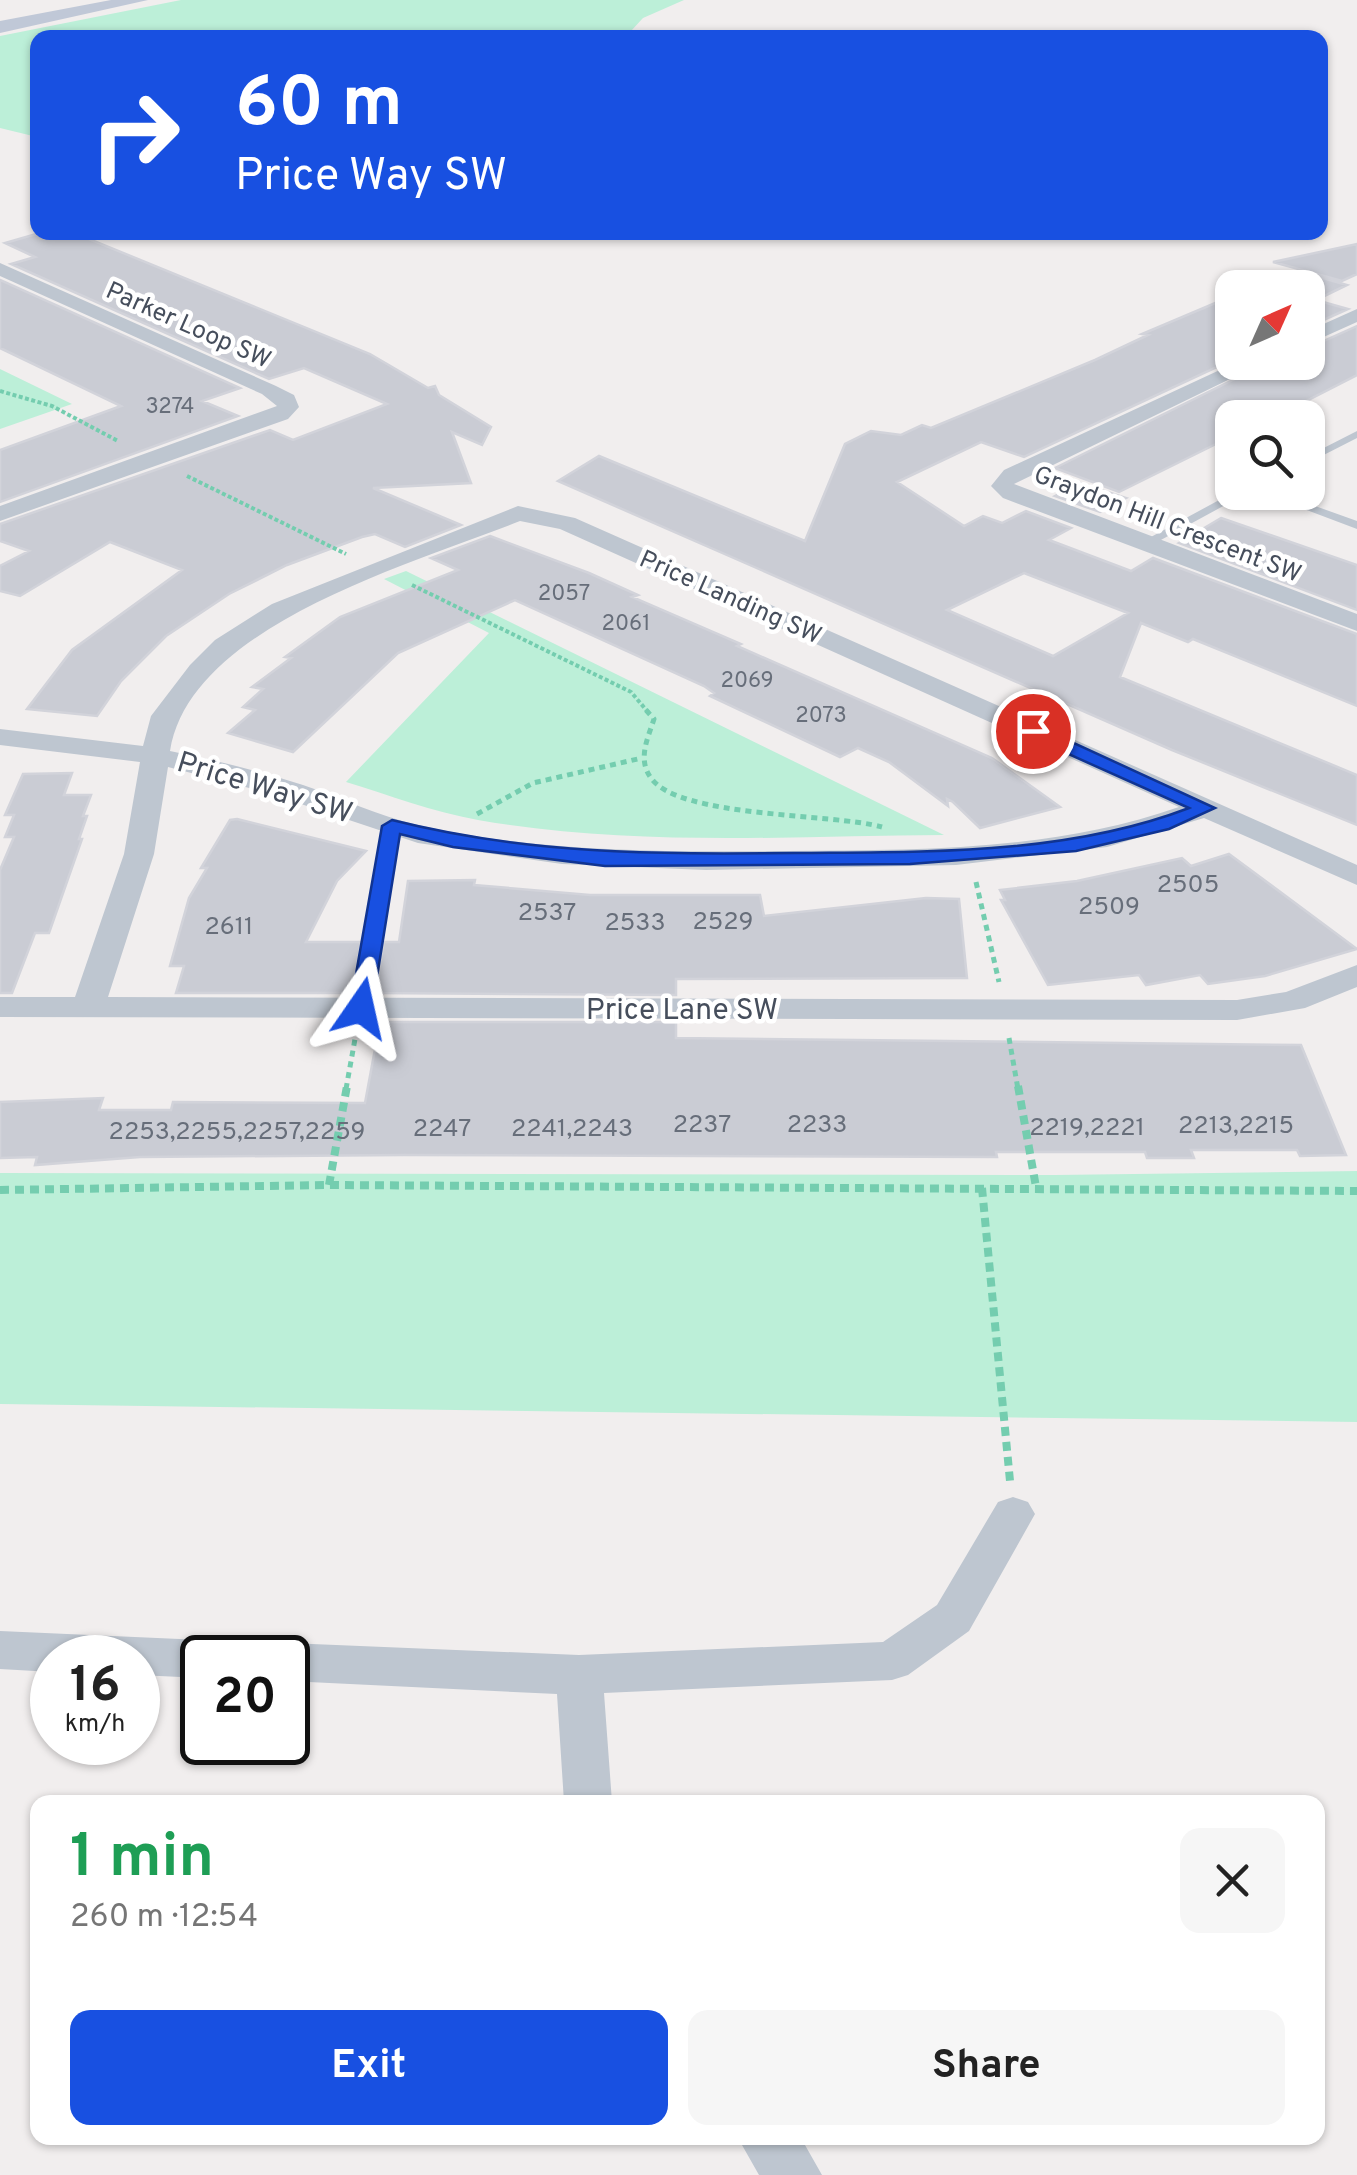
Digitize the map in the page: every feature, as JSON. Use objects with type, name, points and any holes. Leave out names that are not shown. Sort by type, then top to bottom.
[{"type":"main road","points":[[0,24],[109,0]]},
{"type":"main road","points":[[0,24],[139,0]]},
{"type":"street","name":"Parker Loop SW","points":[[0,269],[269,390],[286,400],[288,407],[280,414],[0,514]]},
{"type":"street","points":[[1325,330],[1357,315]]},
{"type":"street","name":"Graydon Hill Crescent SW","points":[[1216,380],[1003,481],[1011,493],[1357,623]]},
{"type":"street","name":"Price Landing SW","points":[[88,1007],[139,854],[153,754],[165,716],[181,693],[224,646],[253,626],[333,586],[503,518],[534,513],[567,522],[1357,876]]},
{"type":"street","name":"Price Way SW","points":[[0,736],[153,754],[280,787],[392,826],[453,842],[622,861],[966,856],[1076,845],[1162,825],[1206,808]]},
{"type":"street","name":"Price Lane SW","points":[[0,1006],[1237,1010],[1293,1001],[1357,975]]},
{"type":"street","points":[[310,1663],[579,1676],[892,1661],[953,1618],[1013,1514]]},
{"type":"street","points":[[0,1650],[180,1658]]},
{"type":"street","points":[[579,1676],[588,1795]]},
{"type":"street","points":[[771,2145],[794,2175]]},
{"type":"lane","points":[[1325,451],[1357,434]]},
{"type":"lane","points":[[1144,544],[1215,507]]},
{"type":"lane","points":[[1316,510],[1357,524]]},
{"type":"lane","points":[[361,1008],[392,826]]},
{"type":"path","points":[[0,390],[52,406],[121,443]]},
{"type":"path","points":[[180,473],[346,554]]},
{"type":"path","points":[[411,584],[631,692],[654,719],[643,758],[648,772],[663,788],[688,800],[756,813],[854,819],[884,828]]},
{"type":"path","points":[[453,842],[495,798],[643,758]]},
{"type":"path","points":[[974,873],[1002,996]]},
{"type":"path","points":[[329,1186],[361,1008]]},
{"type":"path","points":[[1006,1022],[1036,1187]]},
{"type":"path","points":[[0,1190],[329,1186],[1357,1191]]},
{"type":"path","points":[[982,1188],[1013,1514]]},
{"type":"green space","points":[[181,0],[684,0],[643,18],[632,30],[30,30]]},
{"type":"green space","points":[[30,30],[30,135],[0,128],[0,36]]},
{"type":"green space","points":[[0,369],[72,404],[0,429]]},
{"type":"green space","points":[[406,571],[944,835],[710,838],[594,834],[461,817],[346,782],[489,633],[384,579]]},
{"type":"green space","points":[[1357,1171],[1357,1422],[0,1404],[0,1173],[1055,1175]]},
{"type":"building","points":[[30,236],[30,240],[92,240],[370,354],[428,388],[435,386],[439,395],[491,427],[482,445],[452,432],[471,483],[373,488],[461,525],[405,547],[375,534],[362,537],[287,565],[229,594],[166,636],[121,681],[97,716],[27,709],[72,650],[182,570],[110,542],[20,596],[0,591],[0,566],[29,551],[0,541],[0,524],[270,430],[293,440],[387,404],[304,368],[269,379],[11,264],[35,257],[5,243]]},
{"type":"building","points":[[1357,244],[1357,274],[1342,281],[1325,276],[1325,270],[1302,270],[1273,262]]},
{"type":"building","points":[[1325,279],[1347,285],[1325,296]]},
{"type":"building","points":[[0,280],[240,388],[202,401],[238,416],[0,502],[0,450],[121,406],[0,348]]},
{"type":"building","points":[[1215,303],[1215,368],[1024,457],[981,442],[897,482],[964,526],[983,516],[1002,523],[1026,511],[1071,528],[1049,540],[1131,571],[1153,558],[1357,634],[1357,706],[1193,639],[1188,642],[1141,623],[1120,677],[1357,775],[1357,825],[1172,750],[558,481],[599,456],[805,541],[845,444],[871,431],[901,435],[922,425],[931,428],[1148,335],[1142,334]],"holes":[[[1024,573],[1128,613],[1053,656],[947,610]]]},
{"type":"building","points":[[1325,303],[1348,309],[1325,319]]},
{"type":"building","points":[[1357,326],[1357,375],[1308,400],[1215,400],[1215,444],[1119,492],[1055,468],[1233,380],[1325,380],[1325,340]]},
{"type":"building","points":[[1080,483],[1126,498],[1100,512],[1055,496]]},
{"type":"building","points":[[1221,518],[1357,565],[1357,610],[1179,543]]},
{"type":"building","points":[[490,536],[589,573],[638,595],[632,597],[741,644],[737,646],[992,758],[1060,807],[980,828],[953,802],[947,799],[948,806],[889,762],[858,748],[840,757],[710,696],[714,693],[704,686],[515,600],[398,653],[293,752],[228,733],[255,710],[243,707],[263,689],[252,687],[291,658],[285,657],[340,617],[458,570],[431,558]]},
{"type":"building","points":[[72,773],[64,795],[91,795],[83,816],[87,816],[82,839],[49,933],[35,933],[12,993],[0,993],[0,870],[14,837],[5,837],[14,815],[5,815],[23,774]]},
{"type":"building","points":[[230,820],[366,851],[337,881],[306,942],[361,942],[352,993],[176,993],[184,966],[170,966],[189,898],[207,868],[201,868]]},
{"type":"building","points":[[1229,854],[1357,949],[1265,976],[1208,984],[1200,975],[1146,985],[1139,975],[1048,985],[1001,900],[1005,900],[1000,890],[1077,881],[1182,858],[1191,866]]},
{"type":"building","points":[[475,880],[474,885],[590,895],[760,895],[764,916],[926,898],[959,899],[967,978],[676,979],[676,995],[375,993],[384,942],[399,942],[408,881]]},
{"type":"building","points":[[380,1022],[676,1022],[676,1038],[1301,1045],[1346,1155],[1300,1156],[1297,1150],[1191,1150],[1194,1158],[1147,1158],[1145,1152],[996,1152],[997,1157],[140,1157],[35,1165],[37,1157],[0,1158],[0,1102],[103,1098],[99,1110],[171,1110],[173,1102],[365,1103]]},
{"type":"route","points":[[361,1008],[392,826],[453,842],[605,860],[910,858],[1076,845],[1162,825],[1206,808],[1033,731]]}]
